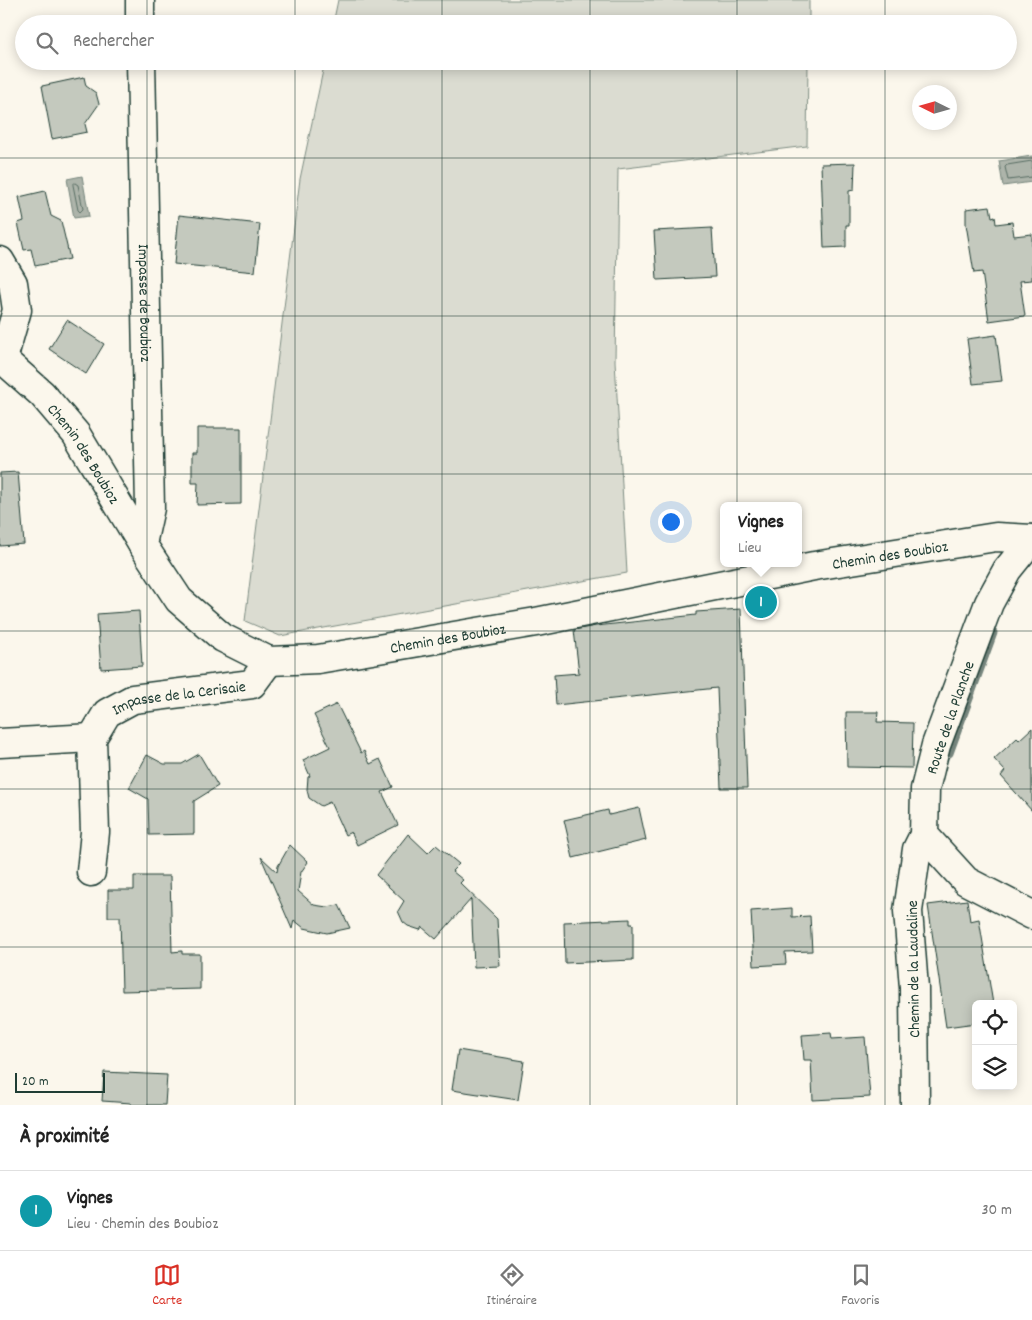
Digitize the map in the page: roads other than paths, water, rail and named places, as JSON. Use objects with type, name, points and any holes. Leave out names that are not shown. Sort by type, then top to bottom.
[{"type":"street","points":[[140,0],[140,15]]},
{"type":"street","name":"Impasse de Boubioz","points":[[141,70],[150,508],[142,544]]},
{"type":"street","points":[[0,261],[13,283],[17,310],[2,358]]},
{"type":"street","name":"Chemin des Boubioz","points":[[2,358],[42,394],[76,434],[142,544],[179,600],[223,638],[269,661],[318,658],[536,622],[814,566],[996,536],[1032,539]]},
{"type":"street","name":"Route de la Planche","points":[[924,835],[925,789],[936,745],[989,603],[1007,570],[1032,539]]},
{"type":"street","name":"Impasse de la Cerisaie","points":[[92,738],[107,713],[134,699],[252,684],[269,661]]},
{"type":"street","points":[[0,743],[92,738],[95,832],[91,872]]},
{"type":"street","points":[[924,835],[966,881],[1032,915]]},
{"type":"street","name":"Chemin de la Laudaline","points":[[915,1105],[914,988],[908,911],[917,849],[924,835]]},
{"type":"water","points":[[1032,156],[1032,182],[1003,186],[999,161]]},
{"type":"water","points":[[82,176],[89,216],[74,218],[67,179]]},
{"type":"waterway","points":[[949,753],[993,633]]},
{"type":"place","name":"Vignes","points":[[761,602]]}]
